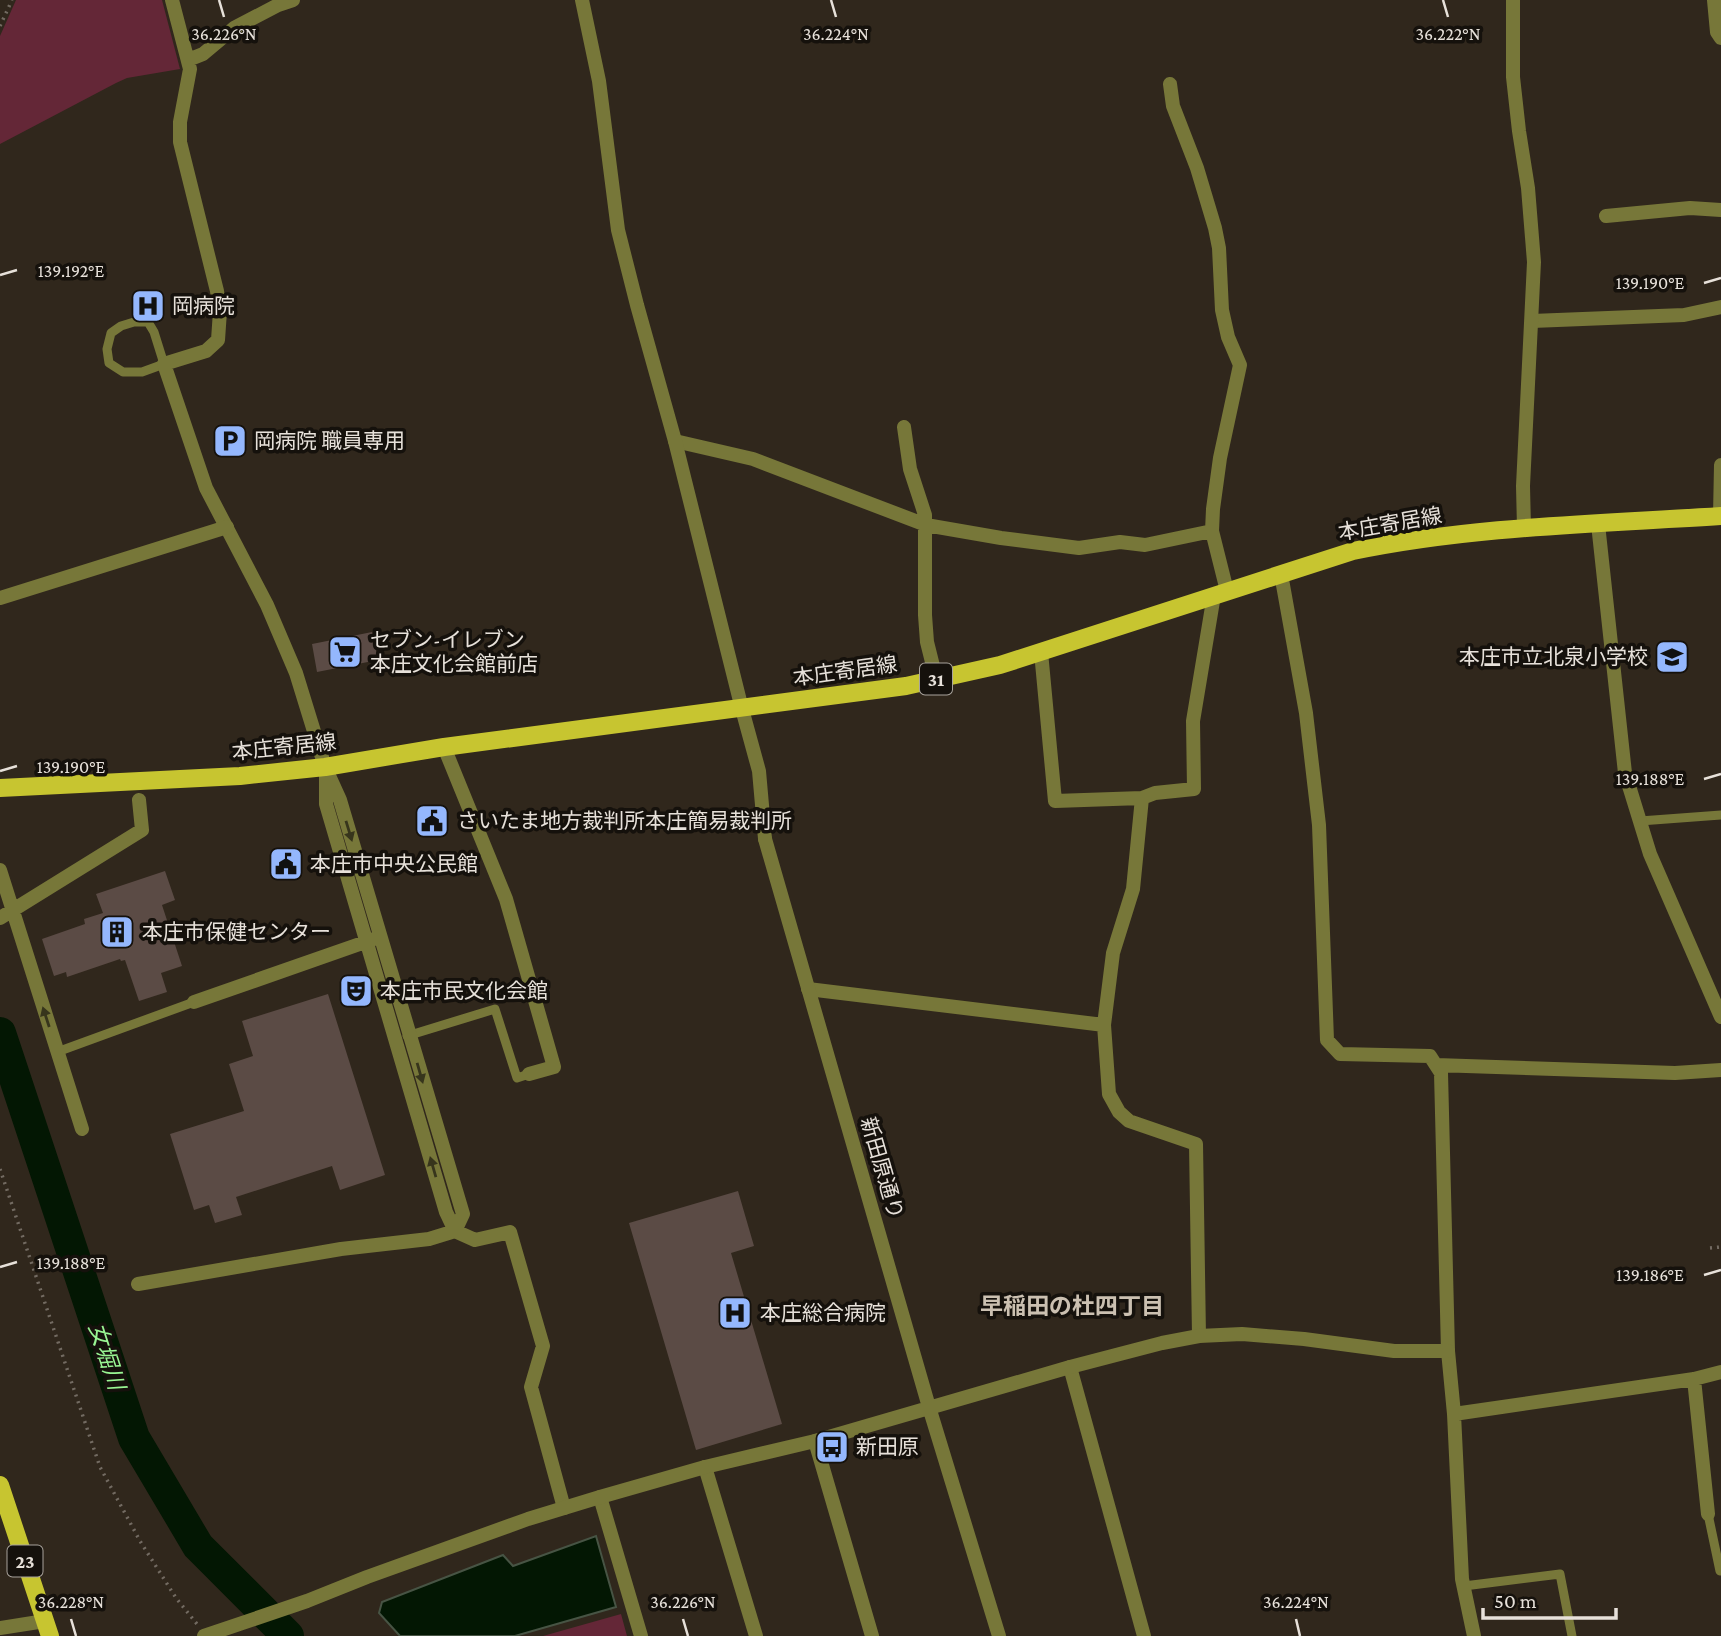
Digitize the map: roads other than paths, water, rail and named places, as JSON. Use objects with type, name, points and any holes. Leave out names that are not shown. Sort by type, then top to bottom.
[{"type":"main road","name":"本庄寄居線","points":[[0,788],[240,776],[326,767],[587,727],[906,686],[1000,665],[1353,551],[1401,541],[1524,528],[1720,516]]},
{"type":"main road","name":"23","points":[[0,1485],[47,1628]]},
{"type":"street","points":[[172,0],[189,64],[180,122],[180,142],[220,311],[218,340],[206,351],[164,365],[206,488],[267,606],[296,673],[326,767],[326,804],[373,939],[402,1037],[446,1212],[455,1231],[475,1240],[510,1232],[543,1346],[531,1387],[564,1508]]},
{"type":"street","points":[[189,64],[234,28],[277,3],[293,0]]},
{"type":"street","name":"新田原通り","points":[[582,0],[599,81],[618,230],[759,771],[765,839],[929,1407],[999,1636]]},
{"type":"street","points":[[1513,0],[1513,77],[1528,188],[1534,262],[1523,486],[1524,528]]},
{"type":"street","points":[[1714,0],[1717,32],[1721,38]]},
{"type":"street","points":[[1041,652],[1055,801],[1142,798],[1155,793],[1194,789],[1193,721],[1220,593],[1212,531],[1213,509],[1220,458],[1240,365],[1228,337],[1222,310],[1219,248],[1215,228],[1197,169],[1173,106],[1170,84]]},
{"type":"street","points":[[1606,216],[1690,208],[1721,210]]},
{"type":"street","points":[[1532,321],[1684,315],[1721,307]]},
{"type":"street","points":[[904,427],[910,469],[925,515],[925,615],[927,642],[936,678]]},
{"type":"street","points":[[675,441],[752,459],[926,525],[1001,538],[1079,548],[1120,542],[1145,545],[1212,531]]},
{"type":"street","points":[[1720,516],[1721,465]]},
{"type":"street","points":[[1598,524],[1625,773],[1650,855],[1721,1017]]},
{"type":"street","points":[[0,598],[227,527]]},
{"type":"street","points":[[1281,574],[1306,713],[1319,825],[1327,1040],[1340,1054],[1430,1056],[1441,1073],[1448,1351],[1454,1414],[1462,1579],[1474,1636]]},
{"type":"street","points":[[444,747],[506,900],[554,1067],[529,1074]]},
{"type":"street","points":[[1142,798],[1133,889],[1113,953],[1104,1025],[1109,1094],[1119,1112],[1129,1121],[1196,1144],[1199,1336]]},
{"type":"street","points":[[5,915],[142,830],[139,800]]},
{"type":"street","points":[[0,870],[5,915],[57,1052],[82,1129]]},
{"type":"street","points":[[194,1002],[373,939]]},
{"type":"street","points":[[808,989],[1104,1025]]},
{"type":"street","points":[[1436,1065],[1675,1073],[1721,1070]]},
{"type":"street","points":[[138,1284],[341,1249],[429,1239],[455,1231]]},
{"type":"street","points":[[208,1634],[307,1601],[528,1519],[600,1496],[815,1441],[1126,1351],[1199,1336],[1242,1334],[1394,1351],[1448,1351]]},
{"type":"street","points":[[1070,1367],[1144,1636]]},
{"type":"street","points":[[1454,1414],[1694,1379],[1721,1372]]},
{"type":"street","points":[[1694,1379],[1707,1514]]},
{"type":"street","points":[[815,1441],[872,1636]]},
{"type":"street","points":[[705,1467],[756,1636]]},
{"type":"street","points":[[600,1496],[641,1636]]},
{"type":"street","points":[[0,1628],[47,1628]]},
{"type":"lane","points":[[134,322],[148,322],[154,332],[164,365],[142,372],[123,372],[109,363],[107,349],[111,333],[134,322]]},
{"type":"lane","points":[[1640,821],[1721,815]]},
{"type":"lane","points":[[57,1052],[194,1002]]},
{"type":"lane","points":[[402,1037],[495,1009],[517,1078],[529,1074]]},
{"type":"lane","points":[[1707,1514],[1720,1571]]},
{"type":"lane","points":[[1464,1586],[1560,1574],[1572,1636]]},
{"type":"waterway","name":"女堀川","points":[[0,1033],[134,1438],[198,1546],[288,1636]]},
{"type":"place","name":"岡病院","points":[[148,306]]},
{"type":"place","name":"岡病院 職員専用","points":[[230,441]]},
{"type":"place","name":"セブン-イレブン 本庄文化会館前店","points":[[345,652]]},
{"type":"place","name":"本庄市立北泉小学校","points":[[1672,657]]},
{"type":"place","name":"さいたま地方裁判所本庄簡易裁判所","points":[[432,821]]},
{"type":"place","name":"本庄市中央公民館","points":[[286,864]]},
{"type":"place","name":"本庄市保健センター","points":[[117,932]]},
{"type":"place","name":"本庄市民文化会館","points":[[356,991]]},
{"type":"place","name":"本庄総合病院","points":[[735,1313]]},
{"type":"place","name":"新田原","points":[[832,1447]]},
{"type":"district","name":"早稲田の杜四丁目","points":[[1072,1306]]}]
